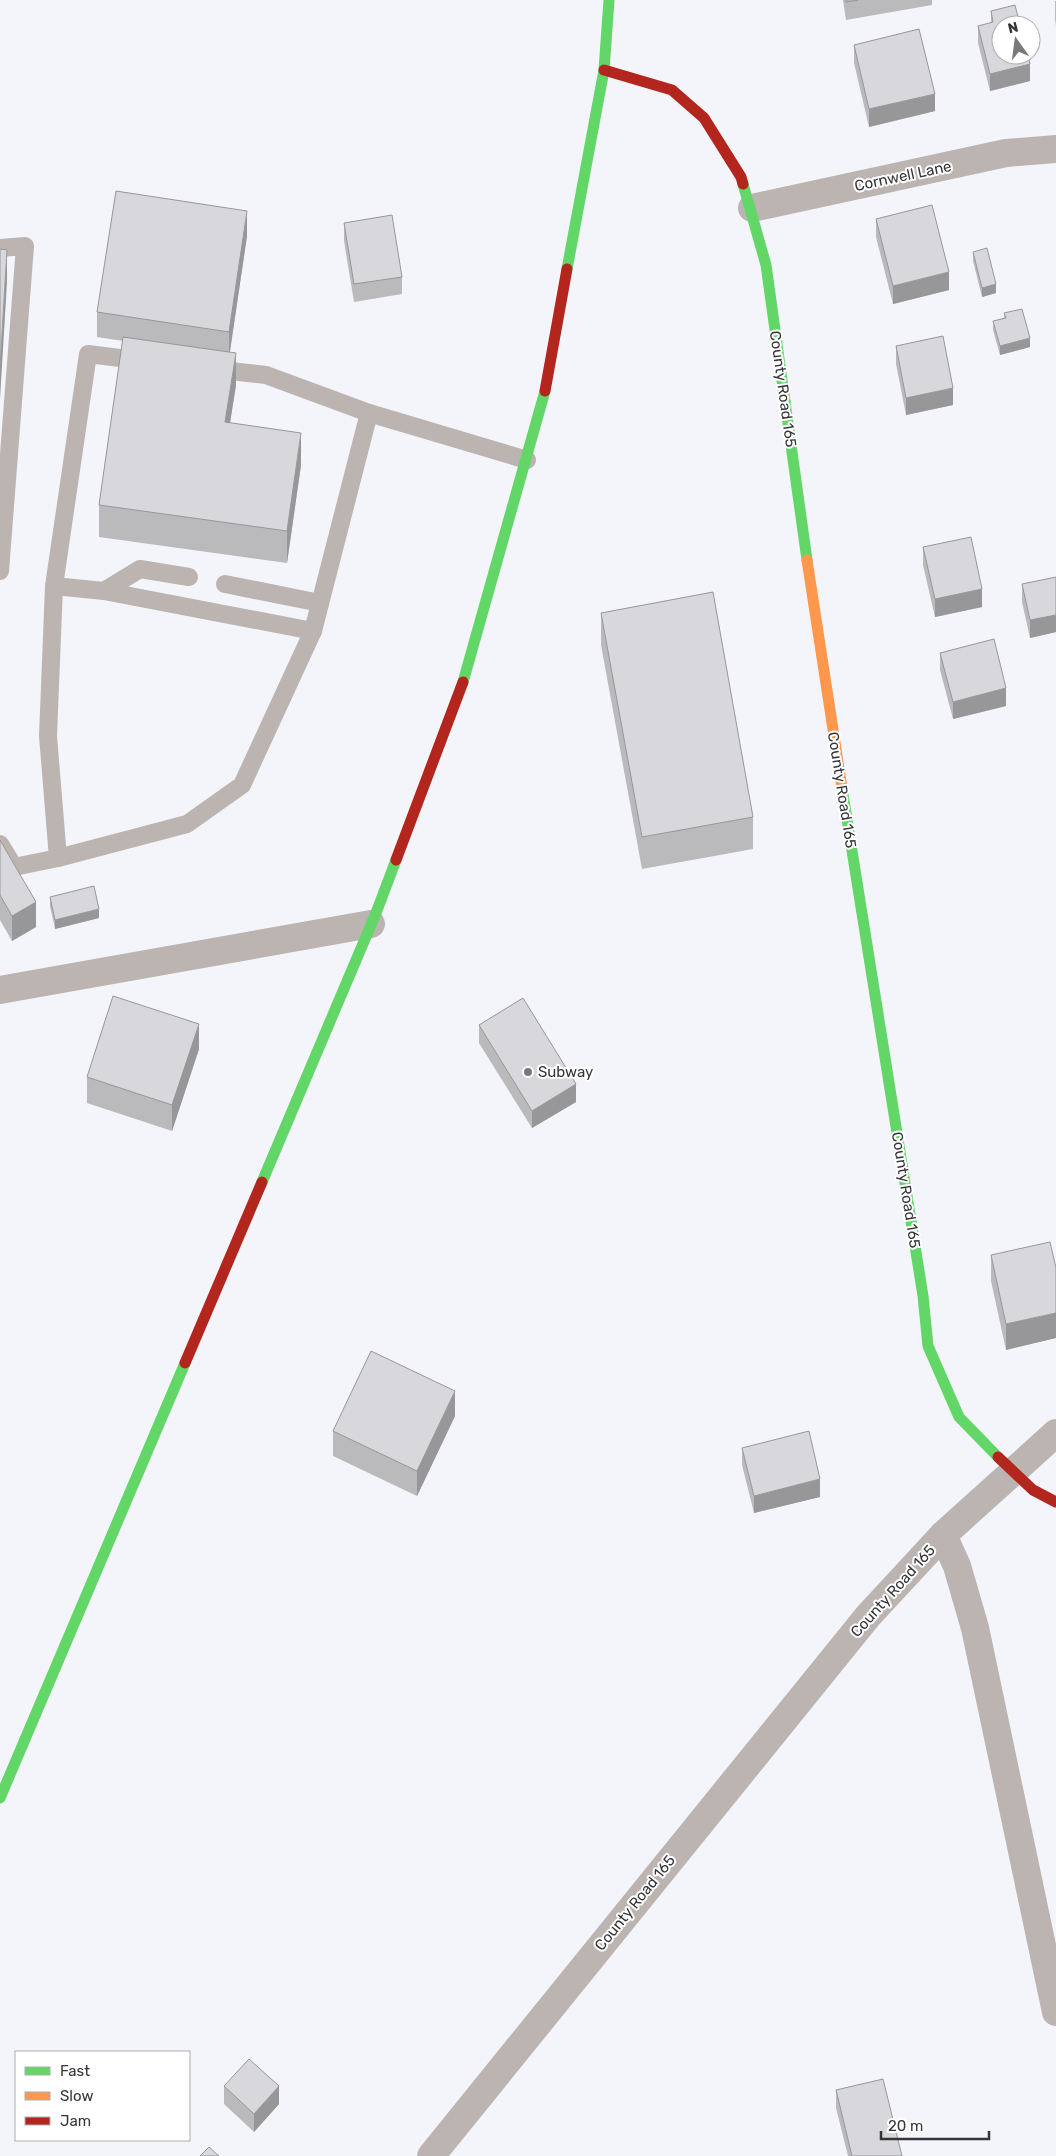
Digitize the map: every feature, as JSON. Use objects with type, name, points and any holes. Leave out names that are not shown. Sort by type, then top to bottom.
[{"type":"main road","points":[[0,1798],[371,924],[459,696],[543,403],[604,70],[609,0]]},
{"type":"main road","name":"County Road 165","points":[[604,70],[672,90],[704,118],[741,176],[752,208],[766,265],[814,613],[921,1286],[928,1346],[959,1418],[1012,1471]]},
{"type":"main road","points":[[1012,1471],[1033,1490],[1056,1502]]},
{"type":"street","name":"Cornwell Lane","points":[[752,208],[1006,154],[1056,149]]},
{"type":"street","points":[[0,990],[371,924]]},
{"type":"street","points":[[1012,1471],[1056,1433]]},
{"type":"street","name":"County Road 165","points":[[431,2156],[868,1616],[943,1535],[1012,1471]]},
{"type":"street","points":[[943,1535],[957,1566],[975,1628],[1056,2012]]},
{"type":"lane","points":[[0,248],[25,246],[0,571]]},
{"type":"lane","points":[[58,858],[48,736],[54,586],[88,354],[157,362]]},
{"type":"lane","points":[[197,367],[266,375],[369,413],[527,460]]},
{"type":"lane","points":[[0,844],[14,867],[58,858],[187,824],[242,785],[313,631],[369,413]]},
{"type":"lane","points":[[104,592],[140,569],[190,578]]},
{"type":"lane","points":[[225,584],[320,603]]},
{"type":"lane","points":[[54,586],[104,592],[313,631]]},
{"type":"building","points":[[1015,5],[1018,15],[992,15],[991,11]]},
{"type":"building","points":[[991,23],[991,65],[1026,65],[990,74],[978,26]]},
{"type":"building","points":[[919,29],[935,94],[869,109],[854,45]]},
{"type":"building","points":[[116,191],[247,211],[229,332],[97,312]]},
{"type":"building","points":[[932,205],[949,272],[893,286],[876,219]]},
{"type":"building","points":[[392,215],[402,277],[354,284],[344,223]]},
{"type":"building","points":[[987,248],[996,284],[982,288],[973,252]]},
{"type":"building","points":[[0,249],[7,250],[0,367]]},
{"type":"building","points":[[1022,309],[1030,338],[1000,346],[993,321],[1006,318],[1004,313]]},
{"type":"building","points":[[943,336],[953,388],[906,398],[896,346]]},
{"type":"building","points":[[123,337],[236,353],[225,422],[301,433],[287,531],[99,505]]},
{"type":"building","points":[[971,537],[982,589],[935,599],[923,547]]},
{"type":"building","points":[[1056,577],[1056,615],[1030,620],[1022,584]]},
{"type":"building","points":[[713,592],[753,817],[642,837],[601,613]]},
{"type":"building","points":[[994,639],[1006,688],[953,702],[940,653]]},
{"type":"building","points":[[0,840],[36,902],[12,916],[0,895]]},
{"type":"building","points":[[94,886],[99,909],[55,920],[50,897]]},
{"type":"building","points":[[113,996],[199,1024],[172,1105],[87,1077]]},
{"type":"building","name":"Subway","points":[[523,998],[576,1084],[532,1111],[479,1025]]},
{"type":"building","points":[[1050,1242],[1056,1268],[1056,1313],[1006,1324],[991,1255]]},
{"type":"building","points":[[371,1351],[455,1391],[417,1471],[333,1431]]},
{"type":"building","points":[[809,1431],[820,1479],[754,1496],[742,1448]]},
{"type":"building","points":[[249,2059],[279,2086],[254,2114],[224,2086]]},
{"type":"building","points":[[883,2079],[902,2156],[852,2156],[836,2090]]},
{"type":"building","points":[[209,2147],[219,2156],[200,2156]]},
{"type":"traffic: fast","points":[[567,269],[604,70],[609,0]]},
{"type":"traffic: fast","points":[[743,184],[766,265],[807,560]]},
{"type":"traffic: fast","points":[[463,682],[545,391]]},
{"type":"traffic: fast","points":[[842,788],[923,1296],[928,1346],[959,1417],[998,1457]]},
{"type":"traffic: fast","points":[[262,1182],[376,913],[396,860]]},
{"type":"traffic: fast","points":[[0,1798],[185,1363]]},
{"type":"traffic: slow","points":[[807,560],[842,788]]},
{"type":"traffic: jam","points":[[604,70],[672,90],[704,118],[741,177],[743,184]]},
{"type":"traffic: jam","points":[[545,391],[567,269]]},
{"type":"traffic: jam","points":[[396,860],[463,682]]},
{"type":"traffic: jam","points":[[185,1363],[262,1182]]},
{"type":"traffic: jam","points":[[998,1457],[1033,1490],[1056,1502]]},
{"type":"place","name":"Subway","points":[[528,1072]]}]
